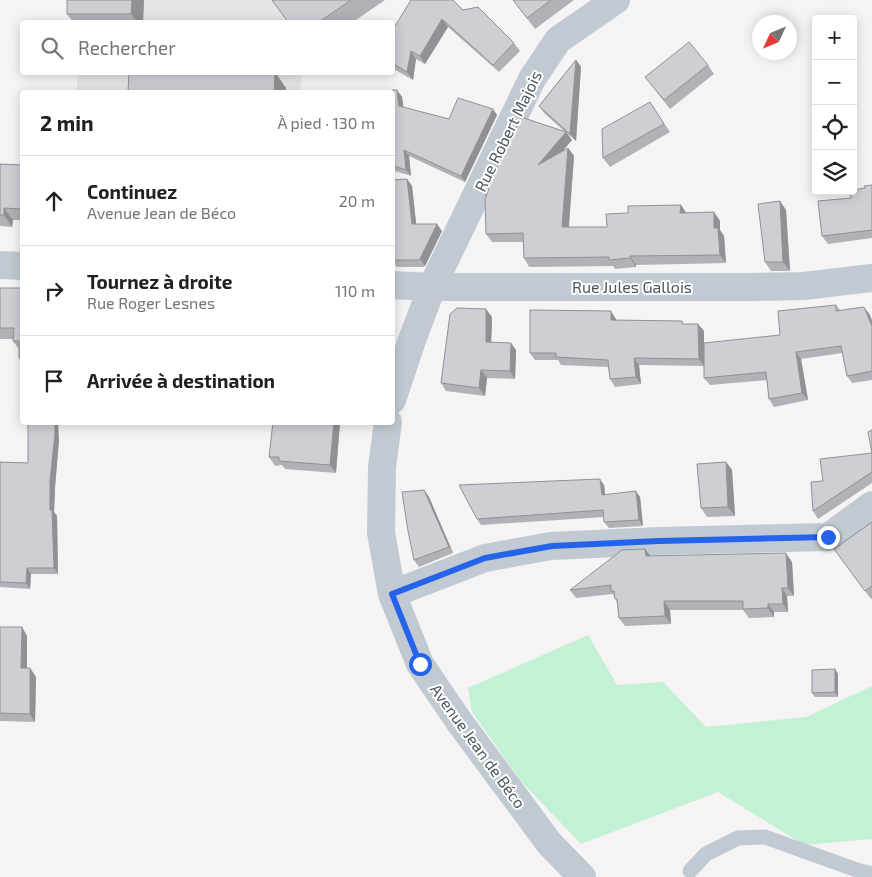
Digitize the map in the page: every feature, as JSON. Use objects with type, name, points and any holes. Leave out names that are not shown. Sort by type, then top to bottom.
[{"type":"street","name":"Rue Robert Majois","points":[[432,288],[532,79],[558,40],[616,0]]},
{"type":"street","points":[[0,265],[20,266]]},
{"type":"street","name":"Rue Jules Gallois","points":[[395,286],[432,288],[804,286],[872,278]]},
{"type":"street","points":[[395,391],[432,288]]},
{"type":"street","name":"Avenue Jean de Béco","points":[[388,425],[382,468],[382,533],[392,594],[420,664],[458,720],[549,843],[582,877]]},
{"type":"street","points":[[392,594],[485,558],[552,546],[659,541],[828,537],[872,504]]},
{"type":"lane","points":[[690,871],[706,854],[738,838],[765,837],[872,874]]},
{"type":"shaded area","points":[[79,0],[385,0],[356,20],[78,20]]},
{"type":"shaded area","points":[[77,75],[302,75],[300,90],[77,90]]},
{"type":"green space","points":[[588,635],[617,685],[663,682],[706,727],[806,717],[872,686],[872,839],[804,845],[718,792],[581,844],[521,781],[472,712],[468,688]]},
{"type":"building","points":[[67,0],[132,0],[131,14],[67,14]]},
{"type":"building","points":[[272,0],[351,0],[322,20],[287,20]]},
{"type":"building","points":[[411,0],[453,0],[463,10],[478,7],[514,43],[493,65],[442,19],[420,56],[411,51],[407,72],[395,65],[395,26]]},
{"type":"building","points":[[513,0],[551,0],[527,18]]},
{"type":"building","points":[[689,42],[708,65],[664,100],[645,77]]},
{"type":"building","points":[[576,60],[570,134],[539,106]]},
{"type":"building","points":[[129,75],[275,75],[274,90],[128,90]]},
{"type":"building","points":[[395,90],[397,90],[399,106],[449,119],[458,98],[493,109],[461,176],[404,150],[406,170],[395,166]]},
{"type":"building","points":[[650,102],[664,124],[603,158],[602,129]]},
{"type":"building","points":[[521,117],[566,132],[538,165],[568,148],[562,227],[607,227],[606,214],[628,213],[628,206],[681,205],[680,213],[714,212],[714,228],[718,228],[720,255],[630,256],[630,258],[609,260],[609,257],[524,258],[523,233],[486,234],[485,199],[487,195],[485,195]]},
{"type":"building","points":[[0,164],[20,165],[20,209],[4,208],[4,215],[0,215]]},
{"type":"building","points":[[407,179],[412,224],[437,224],[418,260],[395,260],[395,180]]},
{"type":"building","points":[[872,185],[872,230],[822,236],[818,201],[851,198],[850,195],[857,195],[857,189],[865,188],[864,186]]},
{"type":"building","points":[[780,201],[783,262],[765,262],[758,204]]},
{"type":"building","points":[[0,288],[20,288],[20,358],[19,341],[13,341],[14,328],[0,328]]},
{"type":"building","points":[[836,305],[836,311],[864,307],[872,326],[872,371],[847,376],[841,346],[796,352],[802,393],[769,399],[766,372],[704,378],[704,343],[780,335],[778,311]]},
{"type":"building","points":[[457,308],[486,309],[486,342],[511,343],[510,371],[481,370],[479,388],[441,383],[450,314]]},
{"type":"building","points":[[530,310],[611,311],[611,320],[682,321],[682,324],[698,324],[699,359],[634,358],[636,377],[610,379],[608,360],[556,357],[556,353],[530,353]]},
{"type":"building","points":[[28,425],[55,425],[50,481],[54,568],[27,568],[26,583],[0,582],[0,462],[28,463]]},
{"type":"building","points":[[273,425],[334,425],[330,465],[279,461],[279,457],[269,457]]},
{"type":"building","points":[[872,430],[872,453],[868,432]]},
{"type":"building","points":[[872,453],[872,472],[813,511],[811,482],[823,481],[820,459]]},
{"type":"building","points":[[726,462],[728,507],[701,508],[697,464]]},
{"type":"building","points":[[600,479],[602,495],[636,491],[639,520],[604,522],[603,510],[477,519],[459,485]]},
{"type":"building","points":[[424,490],[449,547],[414,560],[402,492]]},
{"type":"building","points":[[872,522],[872,586],[865,591],[834,549]]},
{"type":"building","points":[[645,549],[646,556],[786,553],[788,588],[782,588],[783,604],[768,604],[768,608],[743,609],[743,601],[664,601],[665,616],[619,618],[617,599],[615,599],[614,591],[611,591],[611,585],[570,590],[622,550]]},
{"type":"building","points":[[0,627],[22,627],[21,668],[30,668],[30,714],[0,713]]},
{"type":"building","points":[[835,669],[835,692],[812,693],[812,670]]},
{"type":"route","points":[[420,664],[392,594],[485,558],[552,546],[659,541],[828,537]]}]
